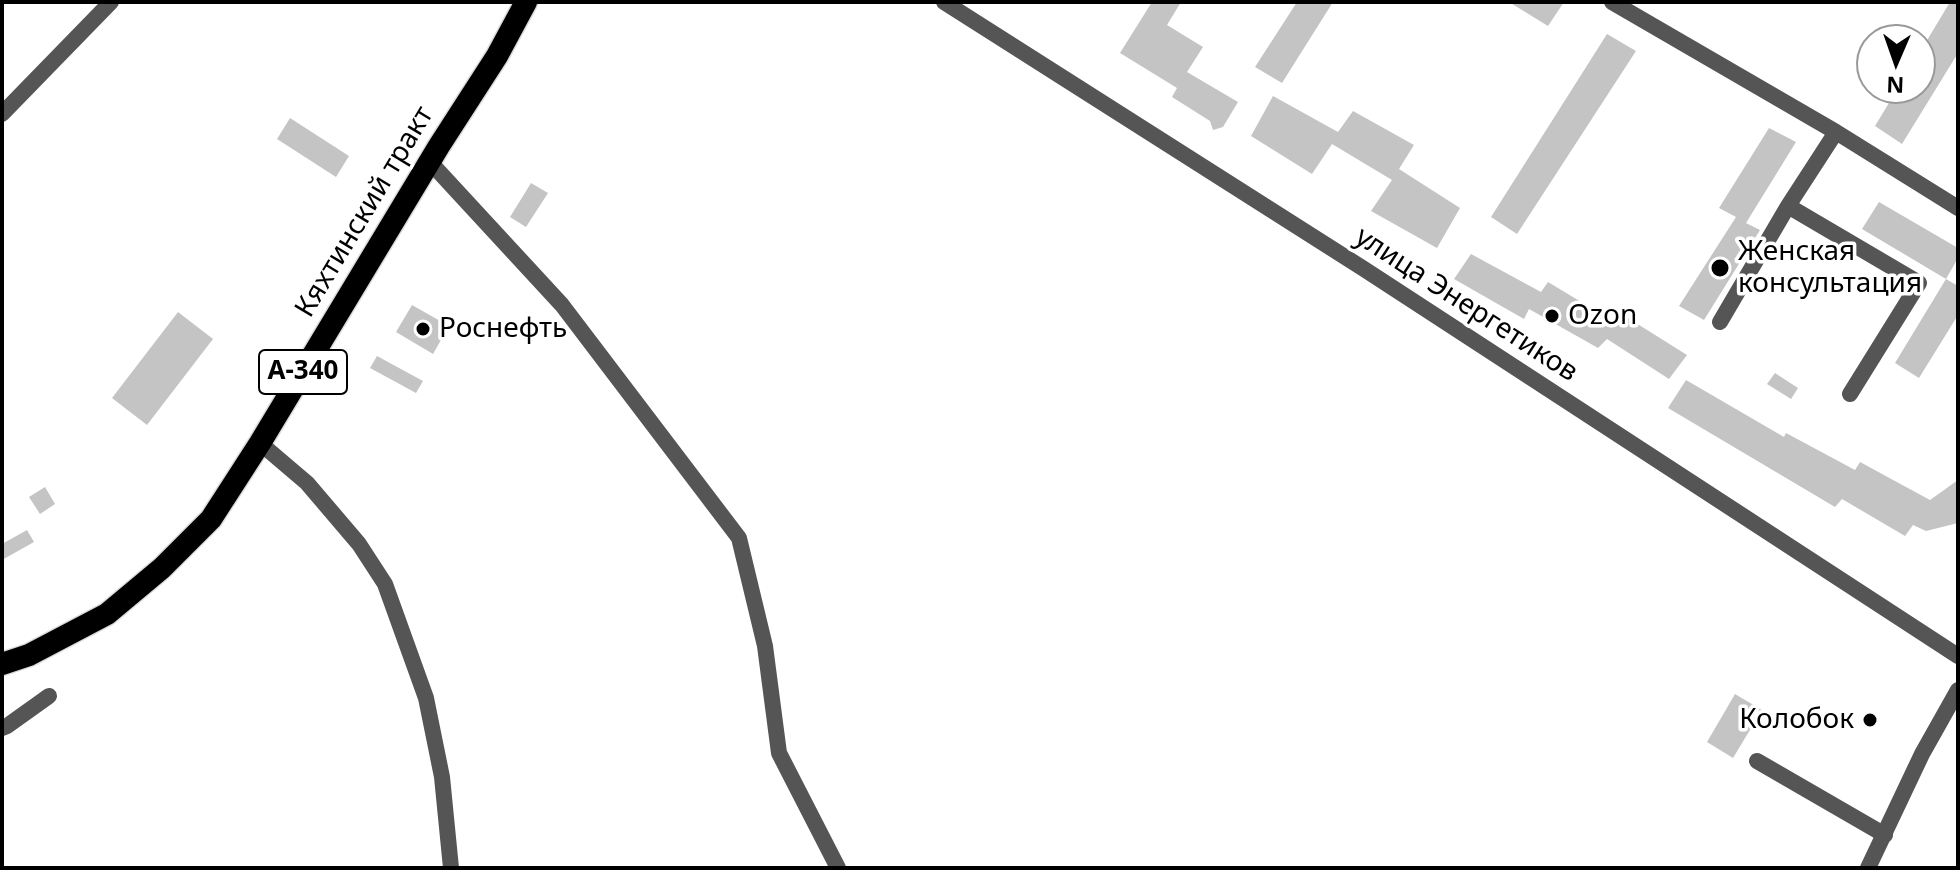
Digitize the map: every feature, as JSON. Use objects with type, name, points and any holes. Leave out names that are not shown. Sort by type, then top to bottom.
[{"type":"highway","name":"Кяхтинский тракт","points":[[2,664],[29,655],[107,614],[162,568],[211,519],[497,56],[526,2]]},
{"type":"street","points":[[2,114],[111,2]]},
{"type":"street","name":"улица Энергетиков","points":[[944,2],[1364,269],[1958,656]]},
{"type":"street","points":[[1612,2],[1836,132],[1958,208]]},
{"type":"street","points":[[1720,322],[1788,206],[1836,132]]},
{"type":"street","points":[[430,162],[562,305],[739,538],[765,646],[779,753],[838,868]]},
{"type":"street","points":[[1788,206],[1919,283],[1850,394]]},
{"type":"street","points":[[260,443],[307,483],[359,544],[385,584],[426,698],[442,777],[451,868]]},
{"type":"street","points":[[2,728],[49,696]]},
{"type":"street","points":[[1868,868],[1922,754],[1956,697]]},
{"type":"street","points":[[1757,761],[1885,835]]},
{"type":"building","points":[[1152,2],[1181,2],[1167,25],[1203,47],[1187,72],[1238,102],[1223,127],[1213,130],[1210,121],[1172,97],[1177,88],[1120,53]]},
{"type":"building","points":[[1297,2],[1333,2],[1282,83],[1255,67]]},
{"type":"building","points":[[1509,2],[1564,2],[1548,26]]},
{"type":"building","points":[[1950,2],[1958,2],[1958,53],[1936,89],[1936,25]]},
{"type":"building","points":[[1607,34],[1636,51],[1517,234],[1491,217]]},
{"type":"building","points":[[1273,96],[1338,132],[1353,111],[1414,145],[1399,169],[1460,208],[1437,248],[1371,211],[1392,180],[1332,144],[1312,174],[1251,136]]},
{"type":"building","points":[[1888,104],[1927,104],[1902,144],[1875,126]]},
{"type":"building","points":[[290,118],[349,156],[336,177],[277,139]]},
{"type":"building","points":[[1769,128],[1796,142],[1746,223],[1760,230],[1704,320],[1679,306],[1736,217],[1719,208]]},
{"type":"building","points":[[531,183],[548,193],[526,227],[510,217]]},
{"type":"building","points":[[1879,202],[1958,248],[1958,258],[1946,279],[1862,229]]},
{"type":"building","points":[[1471,254],[1541,292],[1548,282],[1616,323],[1620,313],[1687,355],[1669,379],[1607,339],[1598,348],[1529,309],[1524,319],[1454,279]]},
{"type":"building","points":[[1946,279],[1958,286],[1958,315],[1919,378],[1895,363]]},
{"type":"building","name":"Роснефть","points":[[412,305],[449,326],[433,354],[396,332]]},
{"type":"building","points":[[178,312],[213,339],[147,425],[112,398]]},
{"type":"building","points":[[377,356],[423,381],[416,393],[370,368]]},
{"type":"building","points":[[1775,373],[1798,388],[1791,399],[1767,384]]},
{"type":"building","points":[[1686,380],[1784,437],[1786,433],[1855,470],[1860,462],[1930,500],[1958,480],[1958,523],[1926,531],[1913,525],[1905,536],[1842,499],[1835,507],[1668,408]]},
{"type":"building","points":[[45,487],[55,504],[40,514],[29,497]]},
{"type":"building","points":[[27,530],[34,542],[2,560],[2,544]]},
{"type":"building","points":[[1735,694],[1762,710],[1733,758],[1707,742]]},
{"type":"place","name":"Женская консультация","points":[[1720,268]]},
{"type":"place","name":"Ozon","points":[[1552,316]]},
{"type":"place","name":"Роснефть","points":[[423,329]]},
{"type":"place","name":"Колобок","points":[[1870,720]]}]
